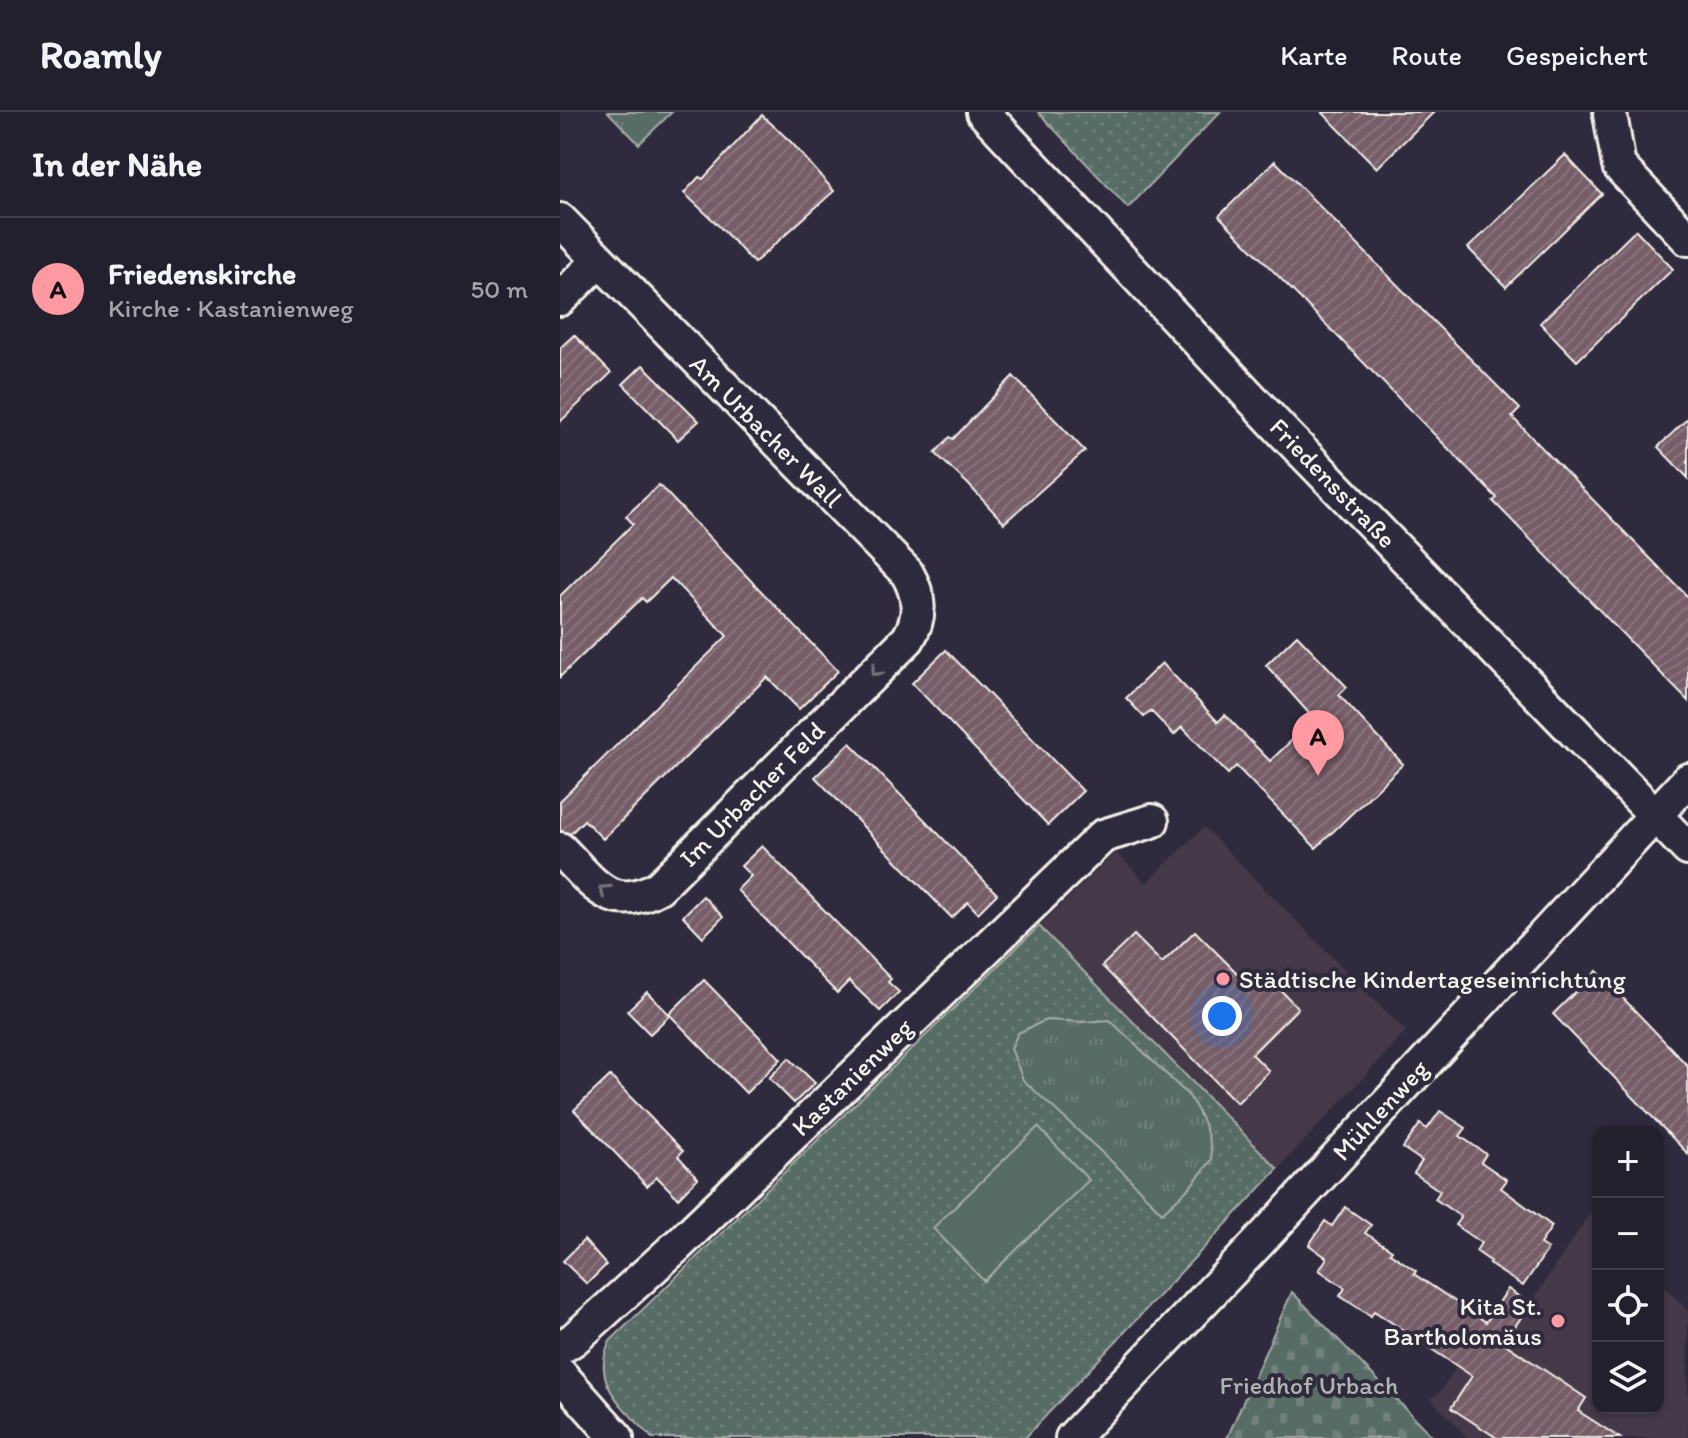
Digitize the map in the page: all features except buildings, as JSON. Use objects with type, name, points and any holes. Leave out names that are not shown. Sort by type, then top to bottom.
[{"type":"street","name":"Friedensstraße","points":[[983,112],[1284,433],[1688,849]]},
{"type":"street","points":[[1610,114],[1619,166],[1688,239]]},
{"type":"street","name":"Am Urbacher Wall","points":[[560,220],[907,573],[915,588],[919,609]]},
{"type":"street","points":[[560,299],[599,261]]},
{"type":"street","name":"Im Urbacher Feld","points":[[560,849],[600,890],[614,898],[642,897],[659,887],[908,639],[918,623],[919,609]]},
{"type":"street","name":"Mühlenweg","points":[[1072,1438],[1259,1242],[1688,780]]},
{"type":"street","name":"Kastanienweg","points":[[560,1348],[574,1339],[677,1246],[1103,836],[1152,821]]},
{"type":"street","points":[[560,1374],[617,1438]]},
{"type":"shaded area","name":"Städtische Kindertageseinrichtung","points":[[1204,827],[1406,1032],[1278,1169],[1039,926],[1116,852],[1146,883]]},
{"type":"shaded area","name":"Kita St. Bartholomäus","points":[[1592,1210],[1592,1414],[1664,1414],[1664,1285],[1688,1311],[1688,1438],[1468,1438],[1430,1398],[1440,1392],[1457,1366],[1480,1380]]},
{"type":"green space","points":[[608,112],[672,112],[639,144]]},
{"type":"green space","points":[[1038,112],[1220,112],[1128,208]]},
{"type":"green space","points":[[1039,926],[1278,1169],[1025,1438],[652,1438],[621,1405],[607,1383],[605,1356],[610,1341]]},
{"type":"green space","points":[[1046,1020],[1110,1020],[1194,1104],[1208,1135],[1212,1160],[1190,1187],[1162,1213],[1124,1173],[1023,1080],[1011,1048],[1018,1033]]},
{"type":"green space","points":[[1038,1127],[1089,1180],[984,1281],[933,1228]]},
{"type":"green space","name":"Friedhof Urbach","points":[[1292,1292],[1434,1438],[1227,1438]]},
{"type":"place","name":"Friedenskirche","points":[[1318,776]]},
{"type":"place","name":"Städtische Kindertageseinrichtung","points":[[1223,979]]},
{"type":"place","name":"Kita St. Bartholomäus","points":[[1558,1321]]}]
